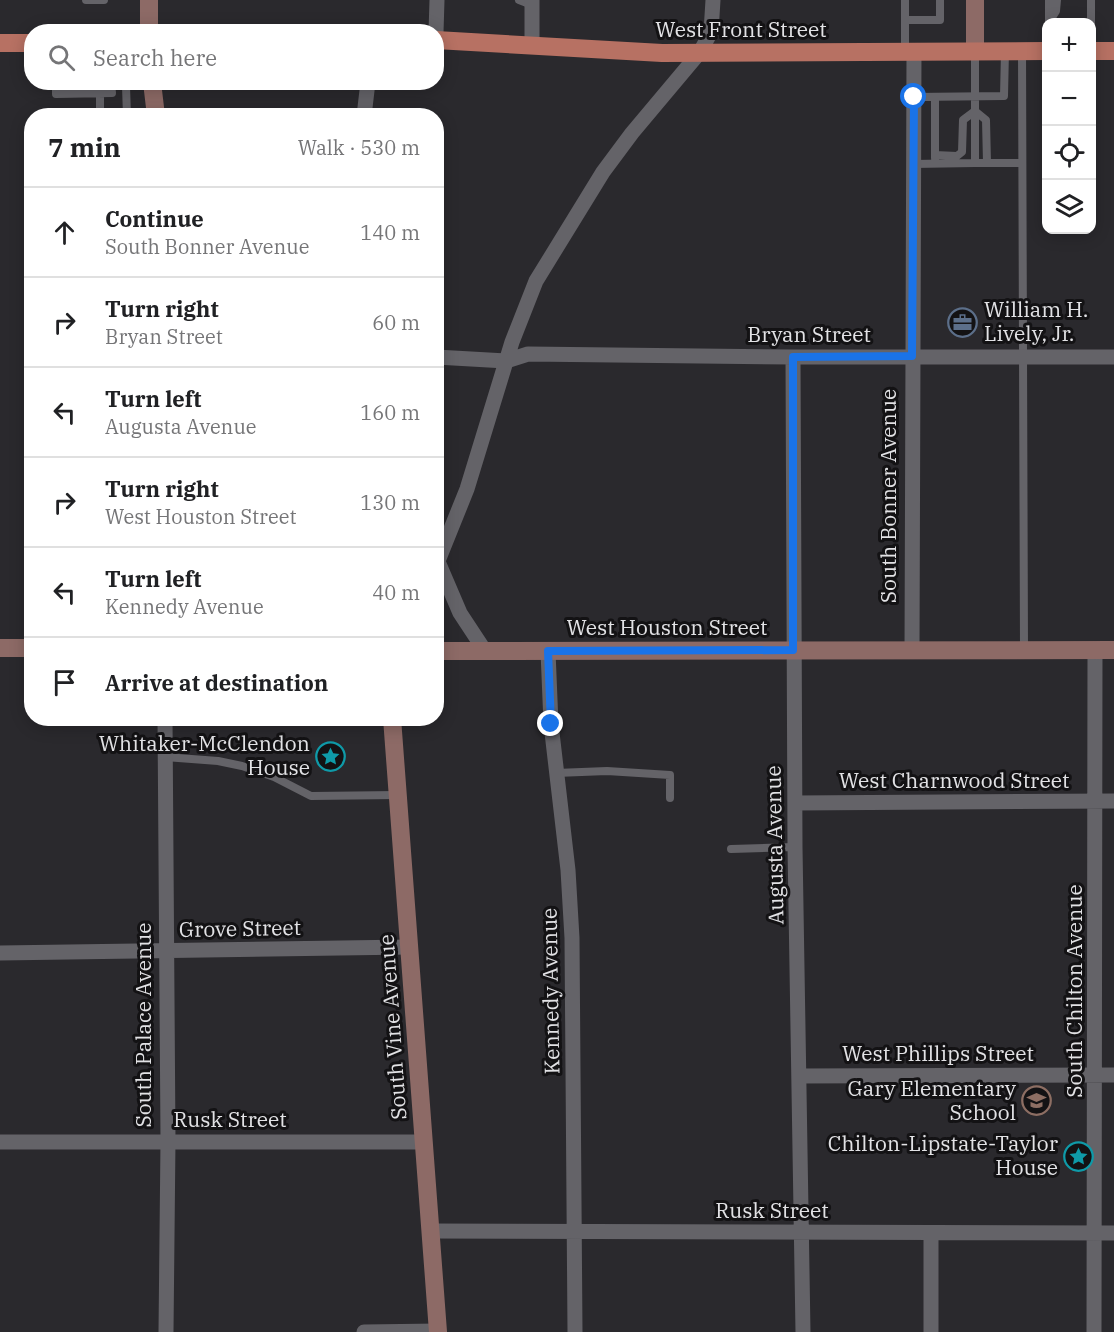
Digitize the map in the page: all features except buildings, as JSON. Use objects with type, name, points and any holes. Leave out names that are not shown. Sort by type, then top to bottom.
[{"type":"main road","name":"West Front Street","points":[[444,40],[662,52],[1042,51]]},
{"type":"main road","points":[[0,43],[24,43]]},
{"type":"main road","points":[[1096,51],[1114,51]]},
{"type":"street","points":[[149,0],[149,24]]},
{"type":"street","points":[[444,545],[476,466],[506,361],[529,297],[569,224],[603,172],[632,133],[700,52],[711,32],[712,0]]},
{"type":"street","points":[[975,0],[975,51]]},
{"type":"street","points":[[437,24],[441,2]]},
{"type":"street","points":[[528,2],[532,46]]},
{"type":"street","name":"South Bonner Avenue","points":[[910,53],[914,97],[912,651]]},
{"type":"street","points":[[153,90],[155,108]]},
{"type":"street","points":[[365,108],[367,90]]},
{"type":"street","name":"Bryan Street","points":[[444,357],[506,361],[528,354],[1114,357]]},
{"type":"street","name":"Augusta Avenue","points":[[793,357],[795,847],[803,1332]]},
{"type":"street","points":[[444,578],[460,614],[485,651]]},
{"type":"street","points":[[0,648],[24,648]]},
{"type":"street","name":"South Chilton Avenue","points":[[1094,1332],[1095,650]]},
{"type":"street","name":"West Houston Street","points":[[444,651],[1114,650]]},
{"type":"street","name":"Kennedy Avenue","points":[[548,651],[551,724],[568,870],[572,938],[575,1332]]},
{"type":"street","name":"South Palace Avenue","points":[[165,726],[168,1140],[166,1332]]},
{"type":"street","name":"South Vine Avenue","points":[[393,726],[438,1332]]},
{"type":"street","name":"West Charnwood Street","points":[[795,803],[1114,801]]},
{"type":"street","name":"Grove Street","points":[[0,953],[409,948]]},
{"type":"street","name":"West Phillips Street","points":[[799,1076],[1114,1075]]},
{"type":"street","name":"Rusk Street","points":[[0,1142],[168,1140],[424,1142]]},
{"type":"street","name":"Rusk Street","points":[[430,1232],[1114,1233]]},
{"type":"street","points":[[931,1233],[931,1332]]},
{"type":"street","points":[[364,1332],[438,1332]]},
{"type":"lane","points":[[86,0],[104,0]]},
{"type":"lane","points":[[905,0],[905,20],[910,53]]},
{"type":"lane","points":[[905,20],[940,20],[940,0]]},
{"type":"lane","points":[[1049,0],[1049,18]]},
{"type":"lane","points":[[1052,18],[1056,11],[1057,0]]},
{"type":"lane","points":[[1091,0],[1091,18]]},
{"type":"lane","points":[[975,51],[975,163]]},
{"type":"lane","points":[[914,97],[1004,96],[1013,51]]},
{"type":"lane","points":[[1013,51],[1022,163],[1024,650]]},
{"type":"lane","points":[[56,90],[56,94],[75,91],[111,93],[111,90]]},
{"type":"lane","points":[[126,90],[127,108]]},
{"type":"lane","points":[[94,92],[98,108]]},
{"type":"lane","points":[[935,97],[935,159]]},
{"type":"lane","points":[[913,164],[957,156],[962,152],[963,120],[975,111]]},
{"type":"lane","points":[[975,111],[986,120],[987,163]]},
{"type":"lane","points":[[935,159],[975,163],[1022,163]]},
{"type":"lane","points":[[165,757],[218,760],[242,766],[274,777],[311,796],[398,795]]},
{"type":"lane","points":[[556,774],[607,771],[670,775],[670,798]]},
{"type":"lane","points":[[731,849],[795,847]]},
{"type":"place","name":"William H. Lively, Jr.","points":[[963,322]]},
{"type":"place","name":"Whitaker-McClendon House","points":[[331,756]]},
{"type":"place","name":"Gary Elementary School","points":[[1037,1101]]},
{"type":"place","name":"Chilton-Lipstate-Taylor House","points":[[1079,1156]]},
{"type":"route","points":[[551,724],[548,651],[793,650],[793,357],[912,356],[914,97]]}]
